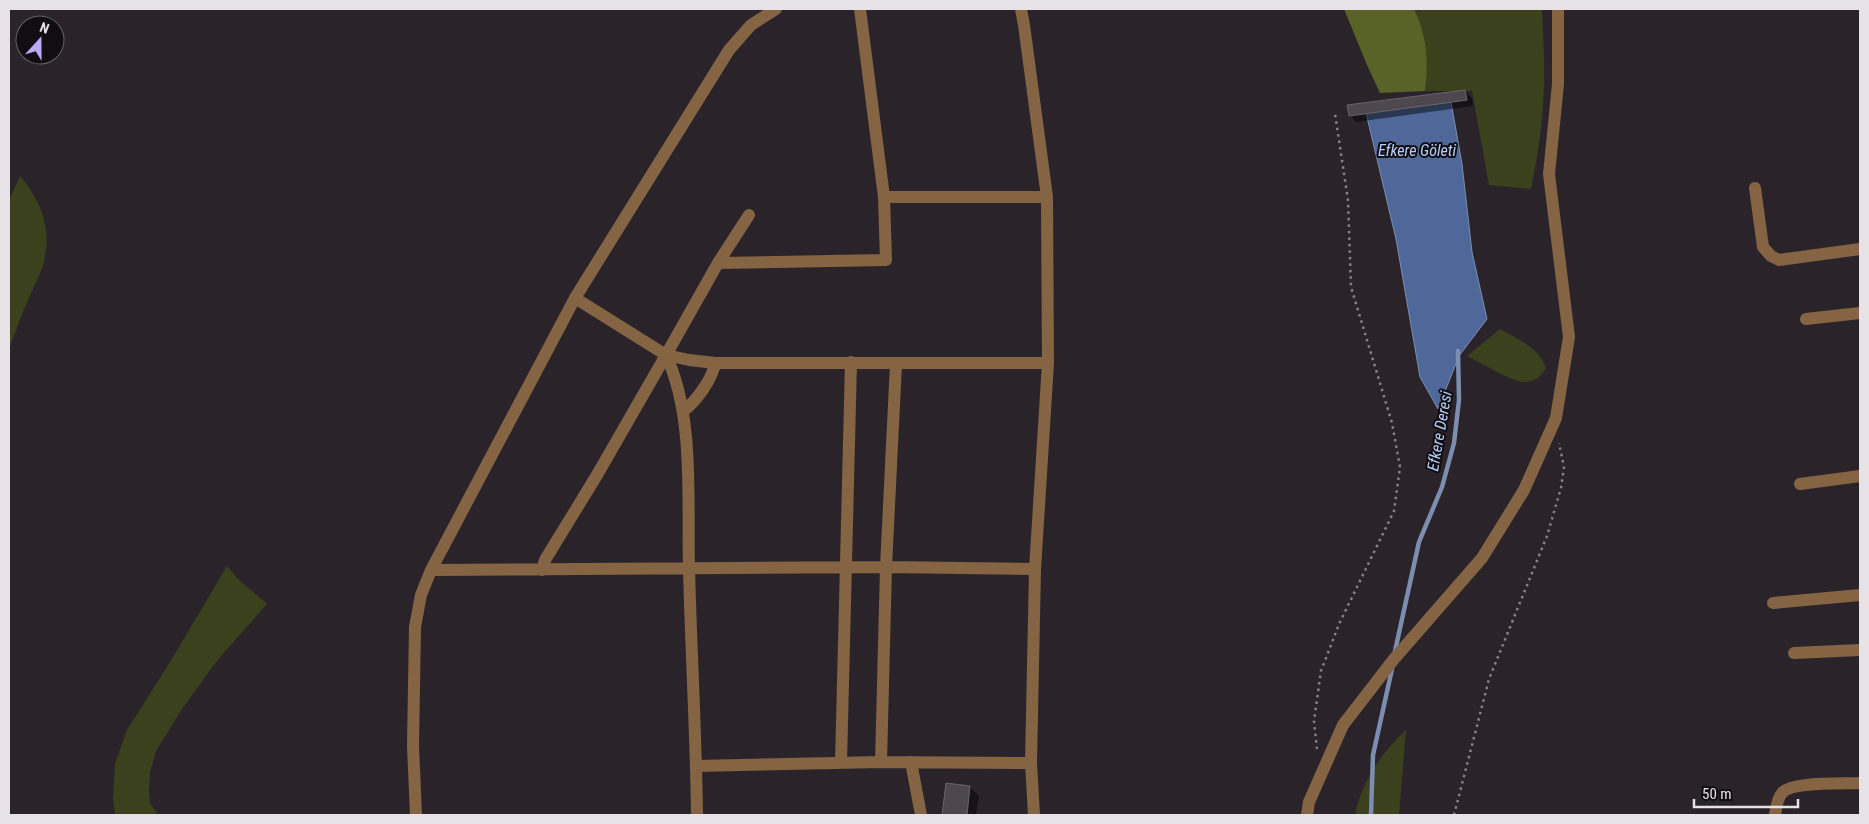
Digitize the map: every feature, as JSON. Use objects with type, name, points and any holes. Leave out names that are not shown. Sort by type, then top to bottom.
[{"type":"street","points":[[416,815],[413,746],[415,626],[421,595],[431,570],[575,298],[729,50],[751,25],[776,9]]},
{"type":"street","points":[[718,263],[886,260],[884,197],[860,9]]},
{"type":"street","points":[[1021,9],[1047,197],[1048,363],[1035,569],[1031,763],[1034,815]]},
{"type":"street","points":[[1307,815],[1309,802],[1342,725],[1394,659],[1482,558],[1524,490],[1556,418],[1569,337],[1549,174],[1558,84],[1558,9]]},
{"type":"street","points":[[1755,188],[1763,247],[1771,256],[1779,260],[1860,249]]},
{"type":"street","points":[[884,197],[1047,197]]},
{"type":"street","points":[[542,570],[545,560],[597,475],[718,263],[749,215]]},
{"type":"street","points":[[575,298],[666,355],[689,360],[715,363],[1048,363]]},
{"type":"street","points":[[1806,319],[1860,313]]},
{"type":"street","points":[[666,355],[675,374],[683,411],[687,447],[697,815]]},
{"type":"street","points":[[840,762],[850,362]]},
{"type":"street","points":[[683,411],[691,406],[714,372],[715,363]]},
{"type":"street","points":[[881,762],[886,567],[896,364]]},
{"type":"street","points":[[1800,484],[1860,476]]},
{"type":"street","points":[[431,570],[689,570],[886,567],[1035,569]]},
{"type":"street","points":[[1773,603],[1860,595]]},
{"type":"street","points":[[1794,653],[1860,650]]},
{"type":"street","points":[[696,766],[840,762],[1031,763]]},
{"type":"street","points":[[911,762],[921,815]]},
{"type":"street","points":[[1775,815],[1782,793],[1792,787],[1860,783]]},
{"type":"path","points":[[1320,776],[1314,721],[1321,671],[1339,624],[1394,511],[1400,467],[1392,423],[1351,287],[1348,200],[1335,114]]},
{"type":"path","points":[[1454,815],[1489,679],[1547,536],[1561,488],[1564,467],[1561,446],[1552,427]]},
{"type":"green space","points":[[1344,9],[1414,9],[1422,29],[1426,49],[1425,91],[1380,93]]},
{"type":"green space","points":[[1414,9],[1542,9],[1543,99],[1540,138],[1531,189],[1489,185],[1472,91],[1425,91],[1426,49],[1422,29]]},
{"type":"green space","points":[[20,176],[39,205],[47,238],[41,271],[9,350],[9,200]]},
{"type":"green space","points":[[1500,329],[1528,345],[1539,355],[1546,368],[1542,374],[1531,381],[1519,381],[1467,356]]},
{"type":"green space","points":[[227,566],[239,580],[267,604],[216,662],[182,709],[156,751],[150,772],[149,792],[150,803],[158,815],[115,815],[113,799],[115,764],[127,730]]},
{"type":"green space","points":[[1406,730],[1399,815],[1355,815],[1362,791],[1374,768],[1388,748]]},
{"type":"water","name":"Efkere Göleti","points":[[1451,102],[1462,164],[1472,252],[1487,319],[1459,356],[1438,409],[1420,377],[1396,239],[1366,113]]},
{"type":"building","points":[[1465,90],[1467,100],[1349,116],[1347,105]]},
{"type":"building","points":[[946,783],[970,786],[967,815],[942,815]]},
{"type":"waterway","name":"Efkere Deresi","points":[[1395,651],[1419,542],[1442,487],[1454,443],[1459,400],[1458,351]]},
{"type":"waterway","name":"Efkere Deresi","points":[[1371,815],[1373,755],[1392,669]]}]
